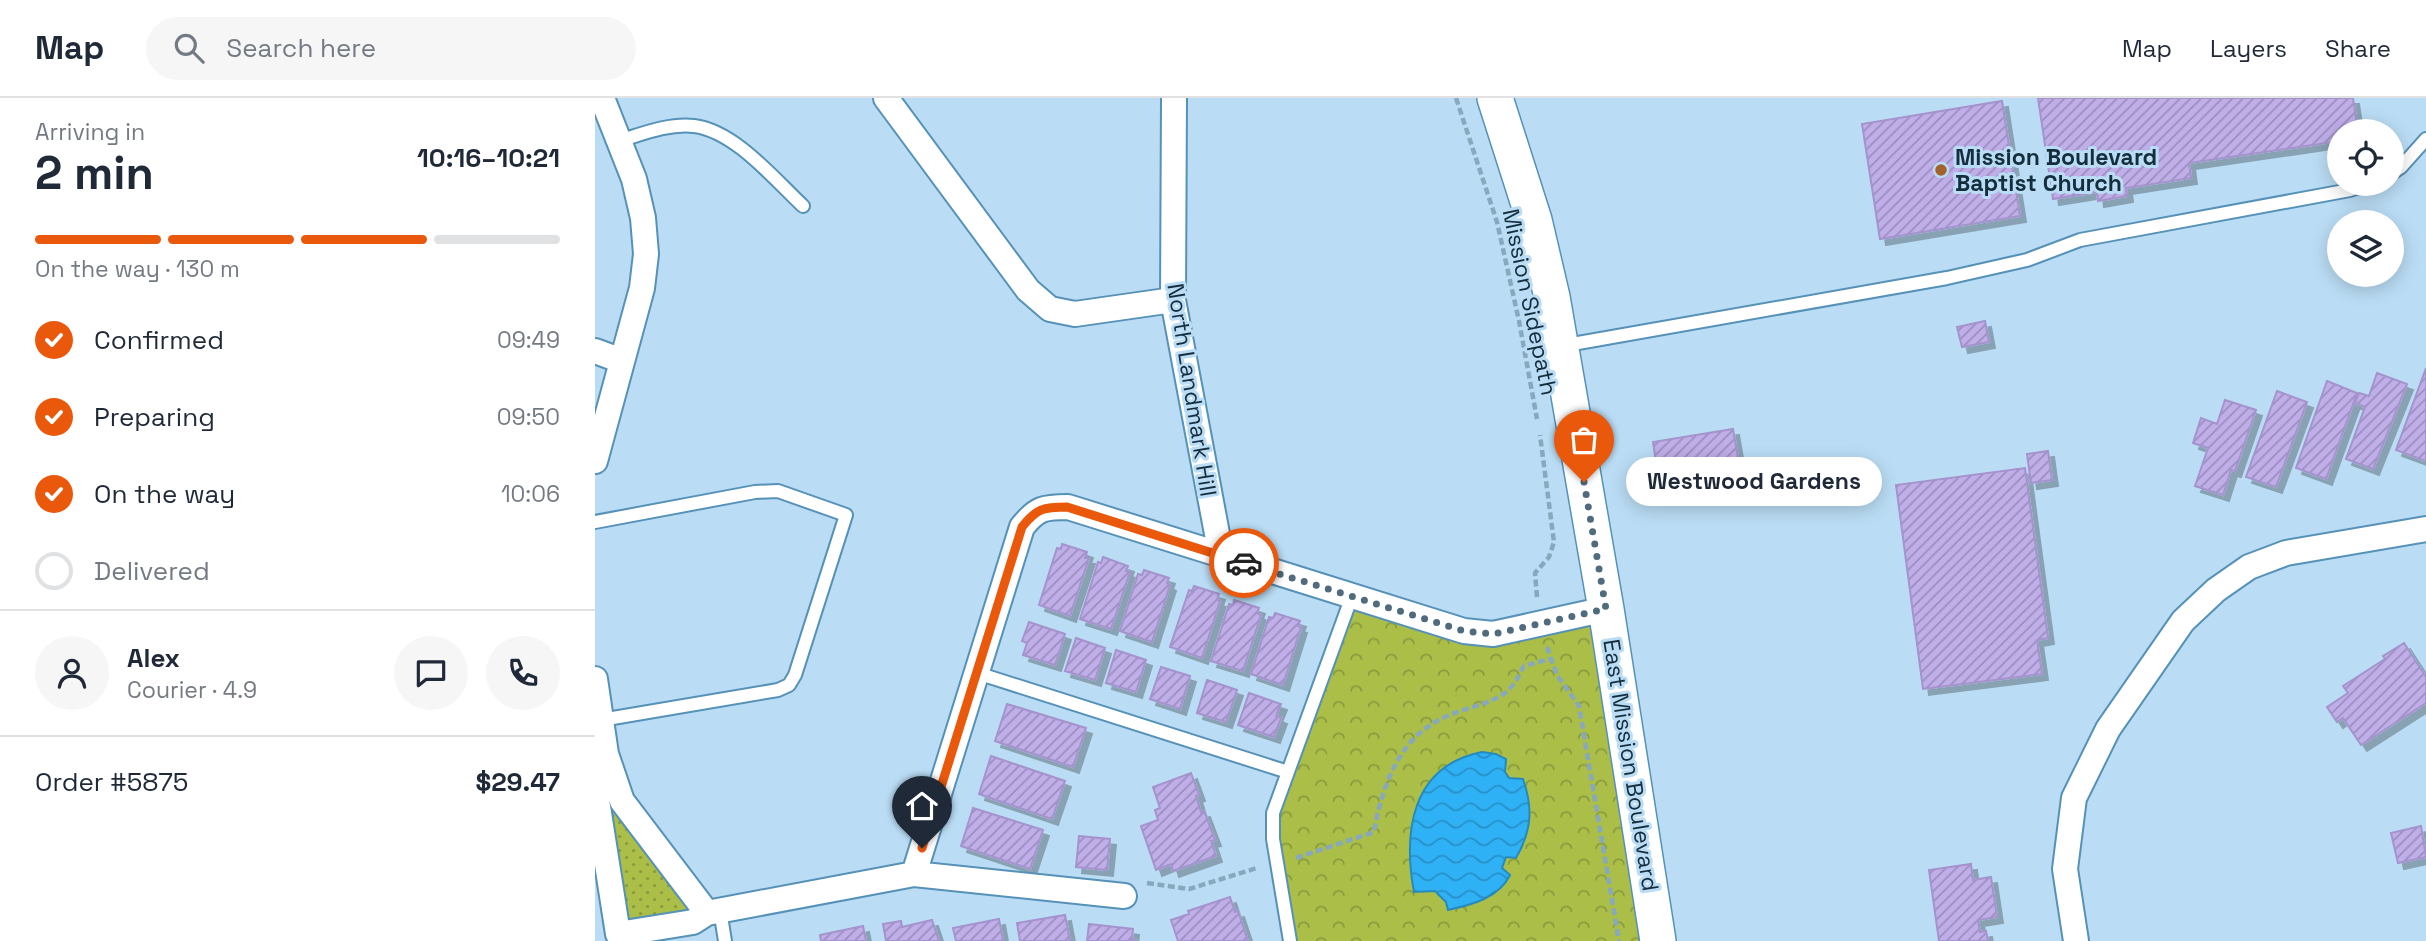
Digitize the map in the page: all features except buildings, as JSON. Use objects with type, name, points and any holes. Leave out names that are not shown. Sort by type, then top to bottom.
[{"type":"main road","name":"East Mission Boulevard","points":[[1495,98],[1534,220],[1552,296],[1606,609],[1658,941]]},
{"type":"street","points":[[595,461],[642,288],[646,254],[643,218],[634,179],[602,98]]},
{"type":"street","points":[[886,98],[1028,290],[1050,309],[1075,314],[1173,300]]},
{"type":"street","name":"North Landmark Hill","points":[[1174,98],[1173,300],[1221,555]]},
{"type":"street","points":[[595,351],[622,361]]},
{"type":"street","points":[[914,874],[1022,527],[1033,514],[1047,507],[1067,507],[1464,631],[1493,634],[1606,609]]},
{"type":"street","points":[[2076,941],[2065,869],[2074,798],[2108,729],[2183,621],[2216,590],[2249,567],[2286,553],[2426,529]]},
{"type":"street","points":[[595,679],[606,754],[622,801],[714,912]]},
{"type":"street","points":[[606,754],[597,800],[618,934],[693,922],[714,912],[914,874],[1124,896]]},
{"type":"lane","points":[[619,141],[667,128],[694,126],[721,135],[747,154],[803,206]]},
{"type":"lane","points":[[2404,163],[2426,139]]},
{"type":"lane","points":[[1561,346],[1947,278],[2027,260],[2080,240],[2327,194]]},
{"type":"lane","points":[[595,523],[755,492],[778,492],[846,515],[795,675],[789,684],[778,690],[601,720]]},
{"type":"lane","points":[[1290,941],[1273,839],[1273,813],[1352,596]]},
{"type":"lane","points":[[977,673],[1288,772]]},
{"type":"lane","points":[[714,912],[725,941]]},
{"type":"path","name":"Mission Sidepath","points":[[1457,98],[1497,222],[1520,321],[1538,421]]},
{"type":"path","points":[[1537,594],[1535,573],[1549,557],[1554,542],[1540,434]]},
{"type":"path","points":[[1547,643],[1557,675],[1579,706],[1619,941]]},
{"type":"path","points":[[1124,896],[1138,882],[1189,889],[1374,832],[1378,808],[1388,778],[1409,744],[1424,729],[1441,718],[1494,699],[1514,684],[1524,666],[1550,659]]},
{"type":"green space","points":[[1352,596],[1464,631],[1606,609],[1658,941],[1290,941],[1273,839],[1288,772]]},
{"type":"green space","points":[[606,754],[707,913],[618,934]]},
{"type":"water","points":[[1482,752],[1506,759],[1505,772],[1509,778],[1523,779],[1529,809],[1528,828],[1516,858],[1506,857],[1502,868],[1510,875],[1505,883],[1492,895],[1448,910],[1446,902],[1435,891],[1414,892],[1410,847],[1412,825],[1417,805],[1426,787],[1440,771],[1458,760]]},
{"type":"way so far","points":[[1244,563],[1464,631],[1493,634],[1606,609],[1584,482]]},
{"type":"place","name":"Mission Boulevard Baptist Church","points":[[1941,170]]},
{"type":"place","name":"Westwood Gardens","points":[[1584,482]]},
{"type":"route","points":[[922,848],[1022,527],[1033,514],[1047,507],[1067,507],[1244,563]]}]
